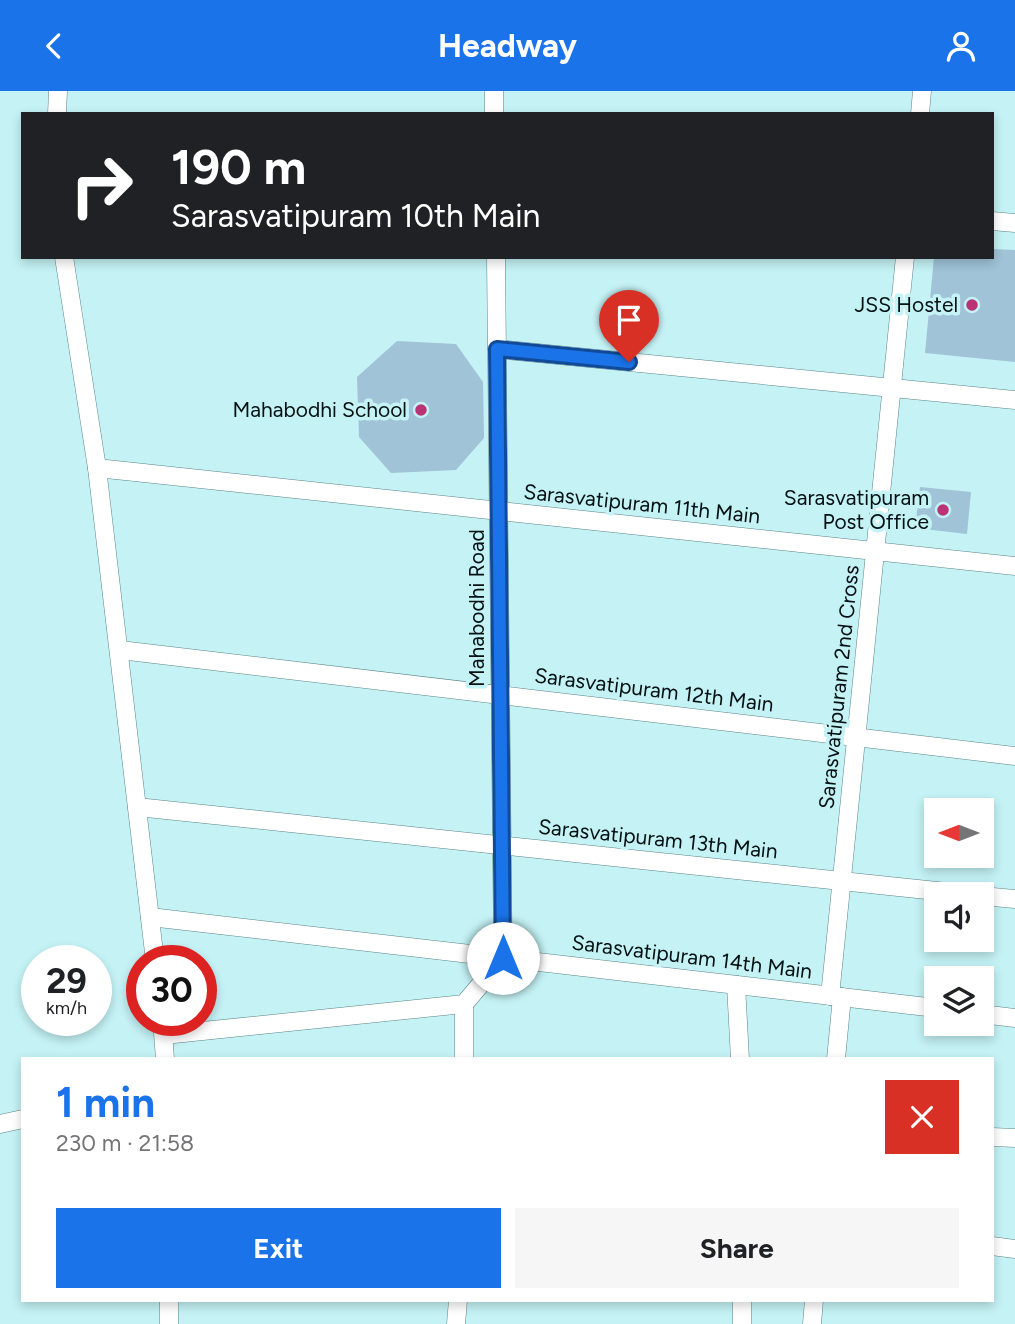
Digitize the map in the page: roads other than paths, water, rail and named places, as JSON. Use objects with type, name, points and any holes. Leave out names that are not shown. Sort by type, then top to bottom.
[{"type":"street","points":[[57,112],[58,91]]},
{"type":"street","points":[[494,91],[494,112]]},
{"type":"street","points":[[920,112],[922,91]]},
{"type":"street","points":[[994,221],[1015,223]]},
{"type":"street","points":[[64,259],[97,468],[153,945]]},
{"type":"street","name":"Mahabodhi Road","points":[[496,259],[503,958]]},
{"type":"street","name":"Sarasvatipuram 2nd Cross","points":[[836,1057],[842,881],[905,259]]},
{"type":"street","points":[[497,349],[1015,400]]},
{"type":"street","name":"Sarasvatipuram 11th Main","points":[[97,468],[1015,566]]},
{"type":"street","name":"Sarasvatipuram 12th Main","points":[[120,650],[1015,756]]},
{"type":"street","name":"Sarasvatipuram 13th Main","points":[[137,807],[924,890]]},
{"type":"street","points":[[994,897],[1015,899]]},
{"type":"street","name":"Sarasvatipuram 14th Main","points":[[150,917],[924,1007]]},
{"type":"street","points":[[464,1057],[464,1003],[503,958]]},
{"type":"street","points":[[736,985],[740,1057]]},
{"type":"street","points":[[217,1024],[464,1003]]},
{"type":"street","points":[[994,1015],[1015,1018]]},
{"type":"street","points":[[164,1036],[165,1057]]},
{"type":"street","points":[[0,1124],[21,1119]]},
{"type":"street","points":[[994,1137],[1015,1138]]},
{"type":"street","points":[[994,1246],[1015,1249]]},
{"type":"street","points":[[169,1302],[169,1324]]},
{"type":"street","points":[[456,1324],[458,1302]]},
{"type":"street","points":[[742,1302],[742,1324]]},
{"type":"street","points":[[812,1324],[814,1302]]},
{"type":"place","name":"JSS Hostel","points":[[972,305]]},
{"type":"place","name":"Mahabodhi School","points":[[421,410]]},
{"type":"place","name":"Sarasvatipuram Post Office","points":[[943,510]]}]
